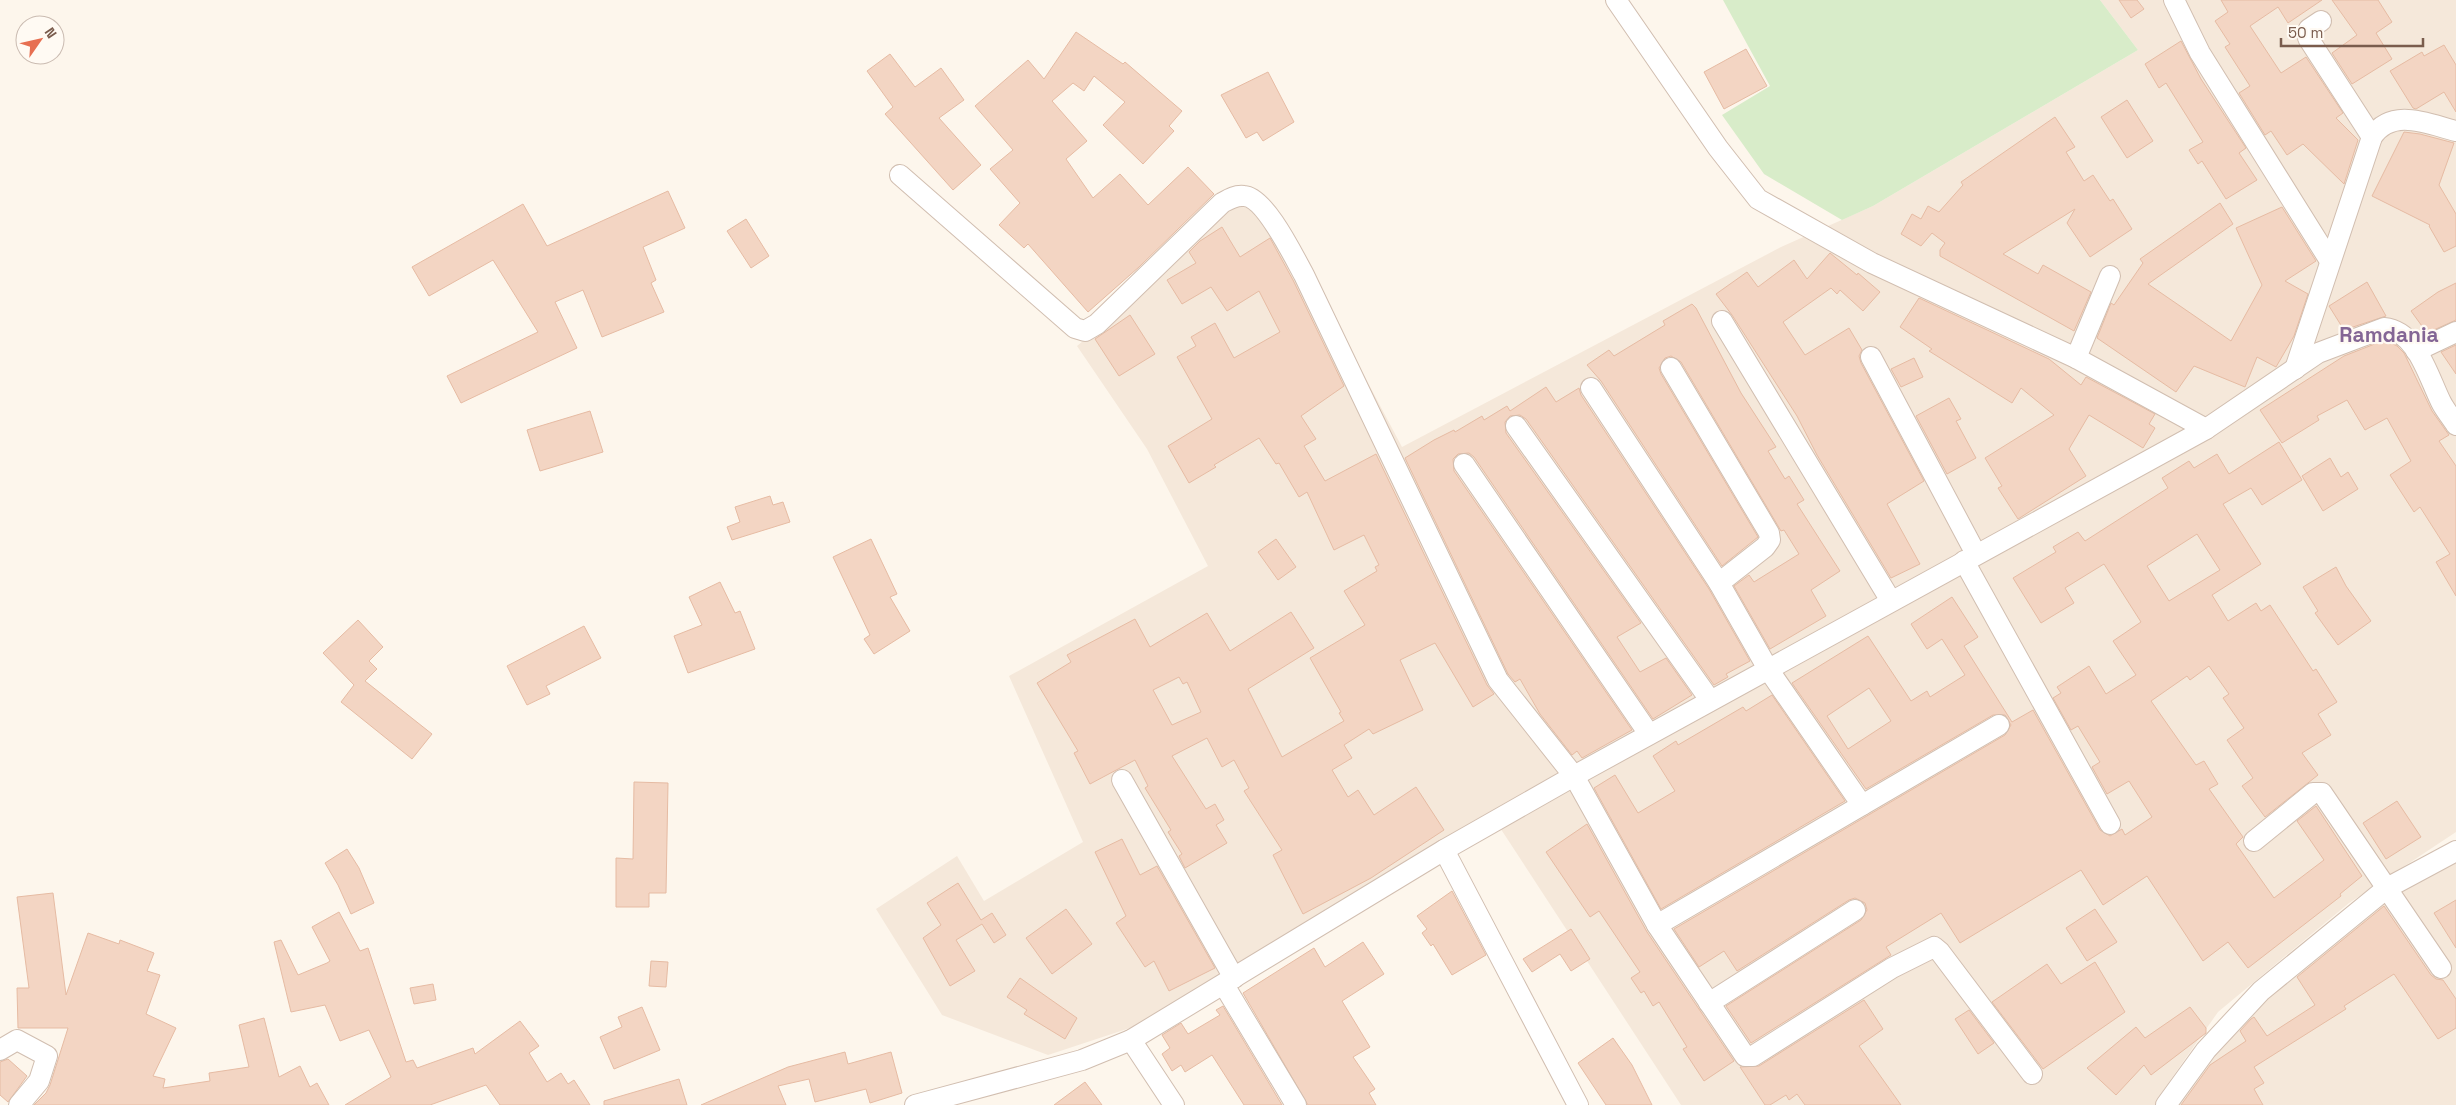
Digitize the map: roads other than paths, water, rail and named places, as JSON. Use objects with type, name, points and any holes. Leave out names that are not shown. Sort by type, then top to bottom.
[{"type":"street","points":[[1616,0],[1718,148],[1758,200],[1872,263],[2076,358],[2206,429]]},
{"type":"street","points":[[2174,0],[2200,53],[2330,261]]},
{"type":"street","points":[[2321,21],[2309,29],[2308,38],[2372,137]]},
{"type":"street","points":[[2295,369],[2372,137],[2378,128],[2395,119],[2410,120],[2456,131]]},
{"type":"street","points":[[900,175],[1075,328],[1084,331],[1097,324],[1222,203],[1232,197],[1245,195],[1255,200],[1279,229],[1304,275],[1498,680],[1574,776],[1657,925],[1745,1056],[1753,1056],[1892,968],[1934,947],[1940,952],[2032,1074]]},
{"type":"street","points":[[2076,358],[2110,276]]},
{"type":"street","points":[[1722,321],[1891,601]]},
{"type":"street","points":[[915,1105],[1082,1060],[1132,1040],[1444,850],[1574,776],[2206,429],[2318,353],[2384,328],[2394,329],[2407,338],[2416,351],[2442,404],[2456,425]]},
{"type":"street","points":[[2416,351],[2456,332]]},
{"type":"street","points":[[1871,357],[1970,557],[2110,824]]},
{"type":"street","points":[[1671,368],[1769,534],[1770,540],[1765,547],[1719,583]]},
{"type":"street","points":[[1591,388],[1719,583],[1768,669],[1862,805]]},
{"type":"street","points":[[1516,426],[1710,700]]},
{"type":"street","points":[[1464,464],[1650,734]]},
{"type":"street","points":[[1657,925],[1999,725]]},
{"type":"street","points":[[1122,780],[1296,1105]]},
{"type":"street","points":[[2254,841],[2313,793],[2320,792],[2324,795],[2441,968]]},
{"type":"street","points":[[1444,850],[1578,1105]]},
{"type":"street","points":[[2166,1105],[2206,1050],[2261,991],[2387,888],[2456,851]]},
{"type":"street","points":[[1709,1003],[1855,910]]},
{"type":"street","points":[[0,1050],[17,1040],[47,1056],[39,1082],[19,1105]]},
{"type":"street","points":[[1132,1040],[1174,1105]]},
{"type":"district","name":"Ramdania","points":[[2389,335]]}]
